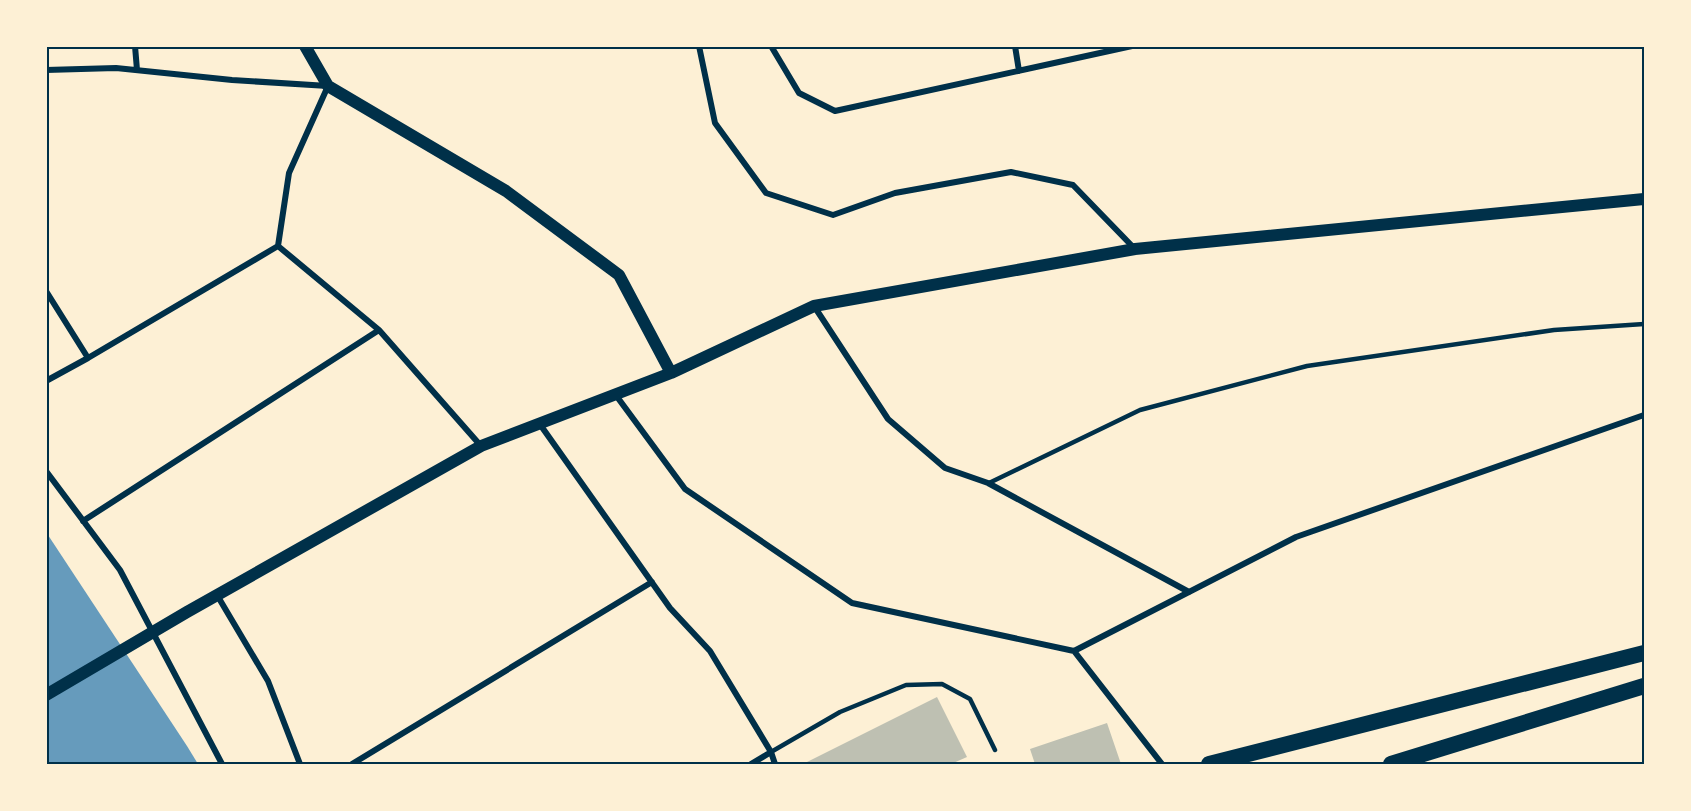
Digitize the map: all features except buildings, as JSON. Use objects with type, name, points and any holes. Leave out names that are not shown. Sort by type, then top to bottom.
[{"type":"highway","points":[[1209,765],[1644,653]]},
{"type":"highway","points":[[1391,765],[1644,686]]},
{"type":"main road","points":[[305,46],[328,86],[506,191],[619,275],[671,373]]},
{"type":"main road","points":[[46,695],[187,612],[481,446],[671,373],[814,306],[1135,249],[1644,200]]},
{"type":"street","points":[[135,46],[137,70]]},
{"type":"street","points":[[699,46],[716,123],[765,193],[833,214],[895,193],[1011,172],[1073,185],[1135,249]]},
{"type":"street","points":[[771,46],[799,93],[834,111],[1132,46]]},
{"type":"street","points":[[1015,46],[1019,71]]},
{"type":"street","points":[[46,70],[137,70],[232,80],[328,86],[289,173],[278,246]]},
{"type":"street","points":[[278,246],[379,330],[481,446]]},
{"type":"street","points":[[46,381],[278,246]]},
{"type":"street","points":[[46,291],[88,358]]},
{"type":"street","points":[[814,306],[888,419],[945,468],[988,483],[1189,592]]},
{"type":"street","points":[[83,521],[379,330]]},
{"type":"street","points":[[615,394],[685,489],[852,603],[1074,651],[1296,537],[1644,415]]},
{"type":"street","points":[[539,423],[670,608],[710,651],[771,752],[775,765]]},
{"type":"street","points":[[46,471],[120,570],[222,765]]},
{"type":"street","points":[[352,765],[652,582]]},
{"type":"street","points":[[217,595],[268,681],[300,765]]},
{"type":"street","points":[[1074,651],[1162,765]]},
{"type":"street","points":[[751,765],[771,752]]},
{"type":"lane","points":[[988,483],[1140,410],[1307,366],[1554,330],[1644,324]]},
{"type":"lane","points":[[771,752],[840,712],[906,685],[942,684],[970,699],[995,750]]},
{"type":"water","points":[[46,532],[187,746],[198,764],[47,764]]}]
